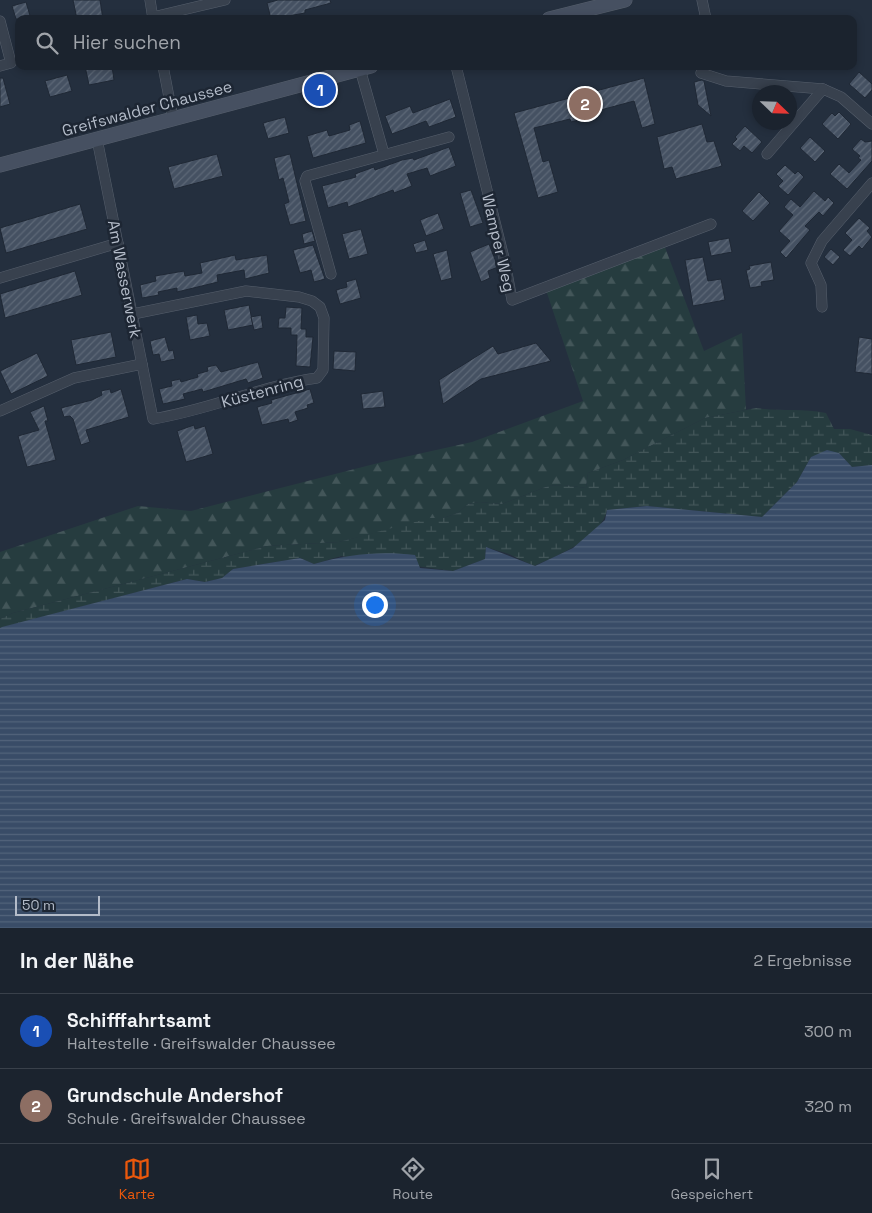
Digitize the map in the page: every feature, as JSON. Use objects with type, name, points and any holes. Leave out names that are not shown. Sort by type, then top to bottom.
[{"type":"main road","points":[[565,15],[625,0]]},
{"type":"main road","name":"Greifswalder Chaussee","points":[[0,165],[358,70]]},
{"type":"street","points":[[150,0],[152,15]]},
{"type":"street","points":[[165,15],[224,0]]},
{"type":"street","points":[[702,0],[705,15]]},
{"type":"street","points":[[0,21],[10,63],[0,66]]},
{"type":"street","points":[[164,70],[173,118]]},
{"type":"street","name":"Greifswalder Chaussee","points":[[366,70],[384,154]]},
{"type":"street","name":"Wamper Weg","points":[[457,70],[505,262],[512,300],[711,224]]},
{"type":"street","points":[[702,70],[701,73],[726,81],[823,89],[841,97],[872,124]]},
{"type":"street","points":[[767,154],[823,89]]},
{"type":"street","points":[[331,274],[305,181],[306,176],[449,137]]},
{"type":"street","name":"Am Wasserwerk","points":[[97,139],[153,419]]},
{"type":"street","points":[[822,307],[821,285],[811,263],[822,241],[872,183]]},
{"type":"street","points":[[0,278],[118,243]]},
{"type":"street","name":"Küstenring","points":[[133,314],[246,291],[299,297],[312,301],[320,307],[324,318],[322,370],[317,378],[287,382],[176,415],[153,419]]},
{"type":"street","points":[[0,411],[74,378],[142,364]]},
{"type":"green space","points":[[663,242],[704,351],[742,333],[746,410],[705,418],[623,460],[588,473],[586,488],[564,485],[548,486],[502,504],[479,502],[468,504],[458,513],[443,518],[430,519],[339,542],[267,546],[13,613],[0,619],[0,552],[138,506],[191,511],[382,462],[472,442],[583,401],[545,287]]},
{"type":"green space","points":[[756,408],[826,413],[834,429],[850,429],[872,435],[872,465],[852,467],[839,453],[811,457],[797,482],[762,517],[647,506],[607,510],[597,529],[588,537],[567,551],[534,566],[509,554],[486,547],[485,559],[453,571],[341,556],[314,564],[300,558],[233,569],[222,578],[205,582],[187,579],[0,628],[0,619],[13,613],[267,546],[339,542],[430,518],[443,518],[458,513],[468,504],[479,502],[502,504],[548,486],[564,485],[586,488],[588,473],[623,460],[705,418]]},
{"type":"water","points":[[827,450],[839,453],[852,467],[872,465],[872,928],[0,928],[0,628],[187,579],[205,582],[222,578],[233,569],[300,558],[314,564],[364,554],[415,555],[420,568],[453,571],[485,559],[486,547],[535,566],[573,548],[605,520],[607,510],[647,506],[762,517],[797,482],[811,457]]},
{"type":"building","points":[[73,0],[100,0],[102,15],[76,15]]},
{"type":"building","points":[[278,0],[330,0],[331,3],[305,10],[305,13],[270,15],[267,3]]},
{"type":"building","points":[[26,2],[30,15],[15,16],[12,6]]},
{"type":"building","points":[[86,70],[113,70],[114,80],[89,85]]},
{"type":"building","points":[[859,72],[872,84],[872,90],[865,98],[849,84]]},
{"type":"building","points":[[67,75],[72,91],[50,97],[45,81]]},
{"type":"building","points":[[0,78],[3,78],[10,104],[0,107]]},
{"type":"building","points":[[644,78],[655,124],[642,128],[634,101],[597,111],[598,115],[571,122],[570,119],[534,128],[543,162],[549,160],[558,192],[538,198],[514,113]]},
{"type":"building","points":[[704,81],[711,116],[698,105],[694,82]]},
{"type":"building","points":[[450,99],[456,117],[429,127],[426,121],[392,134],[385,116],[410,106],[413,113]]},
{"type":"building","points":[[839,112],[851,124],[838,139],[822,124],[832,113],[835,116]]},
{"type":"building","points":[[285,117],[289,133],[268,139],[263,123]]},
{"type":"building","points":[[360,121],[366,143],[313,158],[307,136],[327,130],[329,136],[350,130],[349,125]]},
{"type":"building","points":[[702,124],[707,142],[714,141],[722,166],[676,179],[672,167],[664,169],[657,137]]},
{"type":"building","points":[[745,126],[762,142],[752,153],[744,146],[740,151],[732,144],[737,139],[735,137]]},
{"type":"building","points":[[810,137],[825,151],[815,162],[800,148]]},
{"type":"building","points":[[861,139],[865,142],[872,141],[872,161],[847,189],[830,174],[839,164],[849,173],[861,160],[858,158],[860,156],[852,149]]},
{"type":"building","points":[[449,147],[456,166],[430,176],[427,168],[407,174],[412,186],[394,193],[393,190],[348,207],[347,202],[328,208],[322,186],[356,177],[355,174],[374,167],[375,170],[402,160],[413,158],[414,160]]},
{"type":"building","points":[[217,154],[223,176],[174,189],[168,167]]},
{"type":"building","points":[[290,154],[306,221],[290,225],[284,204],[289,202],[283,178],[279,180],[274,158]]},
{"type":"building","points":[[785,165],[795,174],[798,171],[804,177],[788,195],[778,186],[783,181],[776,174]]},
{"type":"building","points":[[471,190],[483,223],[470,227],[460,193]]},
{"type":"building","points":[[814,191],[825,201],[828,197],[834,203],[823,216],[819,212],[805,226],[810,230],[786,258],[780,252],[790,241],[779,231],[793,215],[784,207],[791,199],[800,207]]},
{"type":"building","points":[[759,192],[770,203],[753,221],[742,211]]},
{"type":"building","points":[[80,204],[87,229],[6,253],[0,228]]},
{"type":"building","points":[[438,213],[444,229],[426,236],[420,220]]},
{"type":"building","points":[[859,218],[870,228],[867,231],[872,237],[862,249],[859,246],[850,256],[843,250],[852,240],[845,233]]},
{"type":"building","points":[[361,229],[368,254],[349,259],[342,234]]},
{"type":"building","points":[[312,231],[315,241],[304,244],[302,234]]},
{"type":"building","points":[[729,238],[732,252],[711,256],[708,242]]},
{"type":"building","points":[[425,240],[428,250],[416,253],[413,244]]},
{"type":"building","points":[[489,244],[498,267],[488,271],[490,278],[481,282],[470,252]]},
{"type":"building","points":[[313,245],[325,279],[314,282],[311,270],[300,273],[293,250]]},
{"type":"building","points":[[831,249],[840,257],[833,265],[824,257]]},
{"type":"building","points":[[447,250],[452,278],[441,281],[433,254]]},
{"type":"building","points":[[235,255],[236,260],[267,255],[269,273],[245,279],[244,270],[217,275],[218,282],[177,292],[177,288],[158,292],[159,295],[142,298],[140,285],[156,281],[155,276],[184,271],[185,276],[202,273],[200,263]]},
{"type":"building","points":[[703,257],[708,281],[721,279],[725,300],[693,306],[685,260]]},
{"type":"building","points":[[771,262],[774,280],[761,282],[762,286],[750,288],[746,270],[750,269],[749,266]]},
{"type":"building","points":[[75,271],[82,295],[5,318],[0,294]]},
{"type":"building","points":[[356,279],[361,298],[340,304],[336,290],[347,287],[346,282]]},
{"type":"building","points":[[249,305],[253,325],[228,330],[224,310]]},
{"type":"building","points":[[286,307],[302,308],[301,329],[306,329],[306,337],[313,337],[310,367],[296,366],[297,335],[291,335],[291,328],[278,328],[279,318],[285,318]]},
{"type":"building","points":[[197,315],[198,324],[207,323],[210,336],[190,340],[186,317]]},
{"type":"building","points":[[261,315],[263,328],[254,330],[251,317]]},
{"type":"building","points":[[111,332],[116,357],[76,365],[71,340]]},
{"type":"building","points":[[165,337],[169,351],[173,350],[175,359],[161,362],[159,354],[153,355],[150,341]]},
{"type":"building","points":[[859,337],[872,339],[872,374],[855,372]]},
{"type":"building","points":[[536,343],[551,361],[481,379],[443,404],[439,380],[493,346],[498,354]]},
{"type":"building","points":[[334,351],[356,352],[355,371],[333,369]]},
{"type":"building","points":[[37,353],[48,376],[11,394],[0,371]]},
{"type":"building","points":[[258,362],[263,378],[248,383],[246,379],[203,392],[202,389],[183,394],[185,399],[163,404],[159,389],[172,386],[171,381],[180,379],[181,382],[198,377],[197,374],[208,371],[207,367],[216,365],[221,372]]},
{"type":"building","points":[[110,389],[111,393],[121,389],[129,417],[86,430],[90,442],[81,445],[73,419],[70,416],[64,417],[61,408],[92,400],[102,395],[101,391]]},
{"type":"building","points":[[310,389],[314,403],[307,405],[308,408],[295,412],[298,420],[289,423],[288,419],[262,425],[257,407],[272,403],[271,400]]},
{"type":"building","points":[[383,391],[385,407],[363,409],[361,394]]},
{"type":"building","points":[[44,406],[48,421],[45,421],[56,460],[27,467],[18,436],[39,430],[30,412]]},
{"type":"building","points":[[194,425],[195,429],[205,426],[213,454],[186,462],[177,431]]},
{"type":"place","name":"Schifffahrtsamt","points":[[320,90]]},
{"type":"place","name":"Grundschule Andershof","points":[[585,104]]}]
